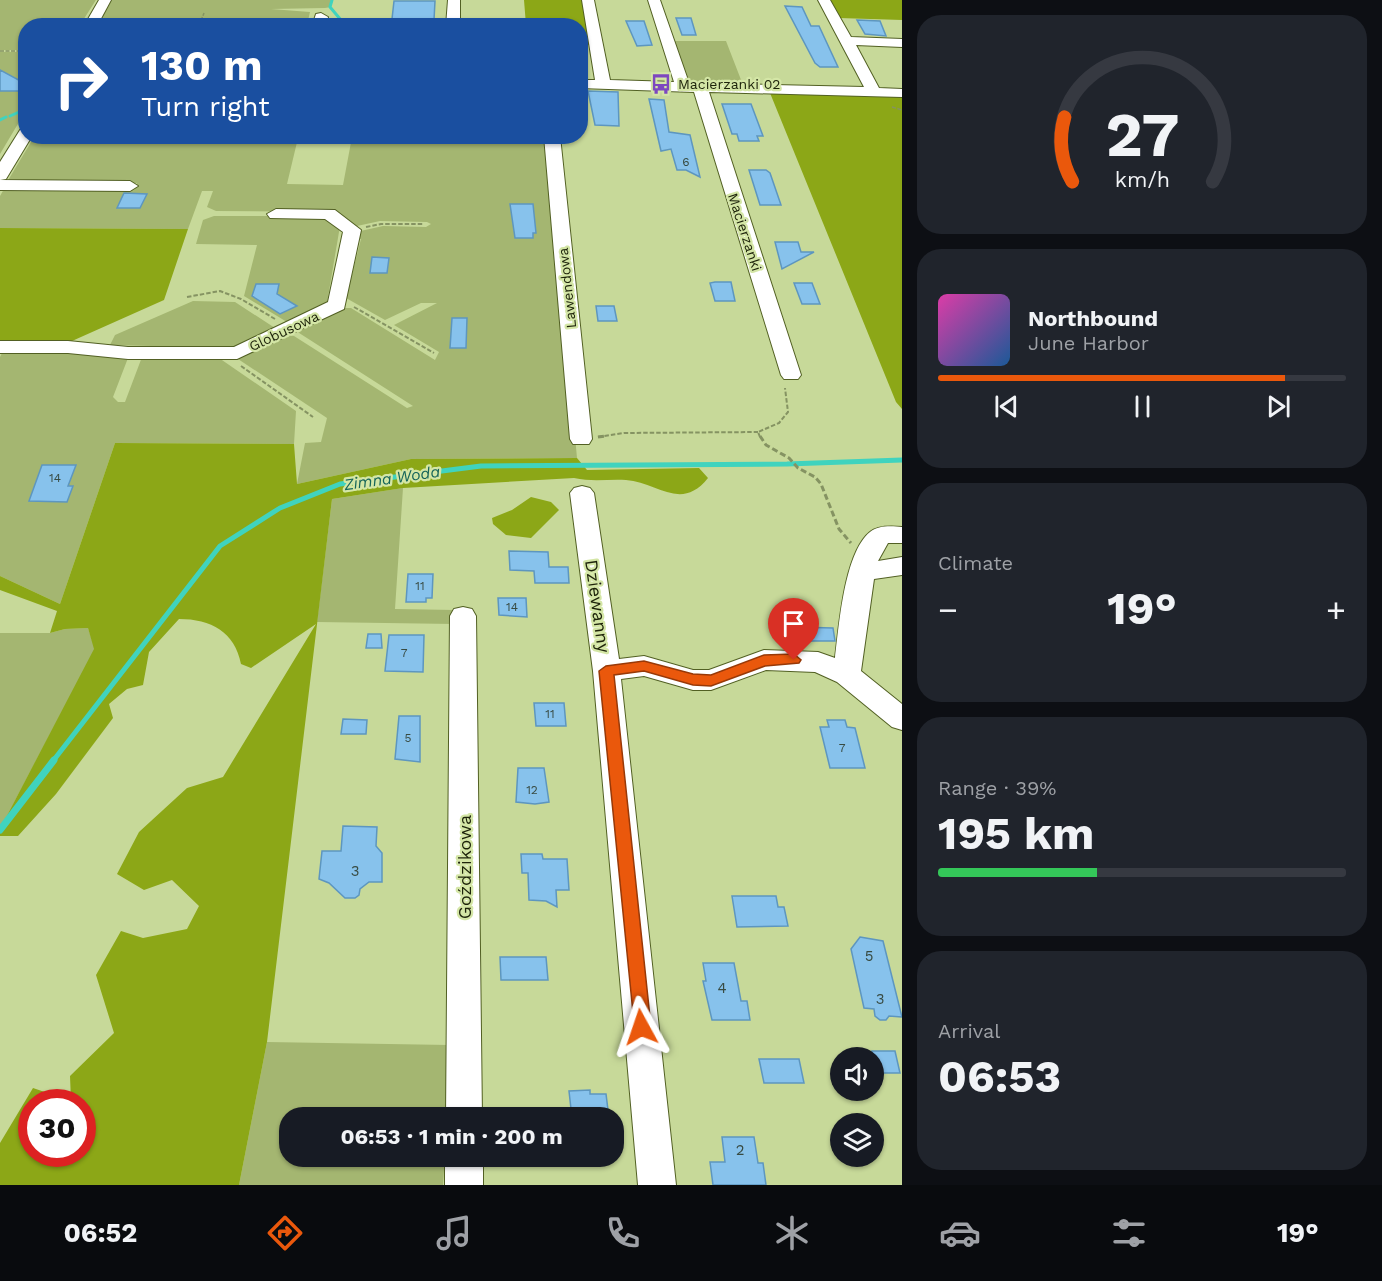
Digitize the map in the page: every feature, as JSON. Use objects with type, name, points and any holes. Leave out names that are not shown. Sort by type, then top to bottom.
[{"type":"street","points":[[95,18],[105,0]]},
{"type":"street","points":[[453,18],[454,0]]},
{"type":"street","points":[[588,0],[603,84]]},
{"type":"street","points":[[654,0],[683,87]]},
{"type":"street","points":[[824,0],[874,92]]},
{"type":"street","points":[[846,41],[902,43]]},
{"type":"street","points":[[588,84],[902,94]]},
{"type":"street","name":"Macierzanki","points":[[700,87],[791,375]]},
{"type":"street","points":[[0,175],[19,144]]},
{"type":"street","name":"Lawendowa","points":[[553,144],[581,439]]},
{"type":"street","points":[[0,186],[130,186]]},
{"type":"street","points":[[276,214],[329,214],[352,230],[340,298]]},
{"type":"street","name":"Globusowa","points":[[0,347],[68,347],[128,353],[237,353],[337,305],[340,298]]},
{"type":"street","name":"Dziewanny","points":[[582,494],[606,671],[657,1185]]},
{"type":"street","points":[[847,675],[854,613],[868,559],[879,537],[888,534],[902,536]]},
{"type":"street","points":[[868,559],[892,569],[902,566]]},
{"type":"street","name":"Goździkowa","points":[[464,616],[464,1107]]},
{"type":"street","points":[[606,671],[644,666],[693,680],[711,680],[764,660],[818,662],[847,675],[902,719]]},
{"type":"street","points":[[464,1167],[464,1185]]},
{"type":"path","points":[[202,18],[204,13]]},
{"type":"path","points":[[0,51],[18,51]]},
{"type":"path","points":[[352,230],[381,224],[423,224]]},
{"type":"path","points":[[187,297],[220,291],[241,299],[289,328]]},
{"type":"path","points":[[340,298],[434,353]]},
{"type":"path","points":[[223,353],[313,417]]},
{"type":"path","points":[[581,439],[624,433],[758,432],[779,423],[788,412],[784,382],[791,375]]},
{"type":"path","points":[[758,432],[768,448],[795,460],[798,468],[815,477],[822,487],[842,537],[868,559]]},
{"type":"green space","points":[[0,0],[96,0],[84,18],[18,18],[18,50],[0,50]]},
{"type":"green space","points":[[112,0],[333,0],[331,7],[325,8],[271,9],[310,12],[309,18],[101,18]]},
{"type":"green space","points":[[524,0],[582,0],[585,18],[525,18]]},
{"type":"green space","points":[[830,0],[902,0],[902,20],[839,18]]},
{"type":"green space","points":[[672,41],[726,41],[743,85],[694,84],[685,81]]},
{"type":"green space","points":[[0,52],[18,52],[18,124],[0,154]]},
{"type":"green space","points":[[770,93],[902,97],[902,409],[896,402]]},
{"type":"green space","points":[[30,144],[297,144],[287,184],[343,185],[351,144],[549,144],[577,458],[411,459],[297,484],[305,443],[321,442],[327,418],[238,359],[287,335],[294,336],[407,408],[413,406],[296,331],[344,308],[351,308],[435,360],[439,352],[394,325],[437,303],[421,303],[385,320],[346,298],[361,239],[355,239],[356,232],[383,226],[426,227],[431,224],[427,222],[380,221],[357,226],[333,212],[216,211],[207,207],[213,191],[202,191],[188,229],[0,228],[0,196],[4,189],[134,190],[137,183],[7,182]]},
{"type":"green space","points":[[214,216],[317,216],[331,220],[340,226],[327,303],[287,322],[244,296],[257,245],[196,244],[203,220]]},
{"type":"green space","points":[[0,228],[188,229],[164,300],[72,341],[0,341]]},
{"type":"green space","points":[[193,301],[235,302],[275,328],[231,348],[110,345],[115,335]]},
{"type":"green space","points":[[3,351],[68,351],[128,358],[113,397],[118,402],[125,402],[142,357],[219,358],[296,411],[294,444],[115,443],[60,604],[0,576],[0,357]]},
{"type":"green space","points":[[115,443],[294,444],[297,484],[411,459],[577,458],[587,470],[699,468],[708,478],[698,488],[688,493],[678,494],[626,480],[574,478],[403,488],[332,499],[267,1042],[239,1185],[0,1185],[0,1143],[18,1113],[18,1167],[96,1167],[96,1089],[71,1089],[70,1076],[114,1033],[96,975],[121,931],[143,938],[187,929],[199,906],[172,880],[144,890],[117,874],[139,832],[187,788],[223,777],[316,624],[251,668],[241,664],[233,643],[220,630],[201,622],[179,619],[149,652],[143,685],[127,689],[109,704],[113,718],[56,794],[18,836],[0,836],[0,829],[94,649],[88,628],[65,629],[50,633],[57,611],[0,590],[0,576],[60,604]]},
{"type":"green space","points":[[403,488],[395,609],[455,610],[454,624],[317,622],[332,499]]},
{"type":"green space","points":[[531,497],[551,502],[559,510],[531,538],[506,535],[493,524],[492,518],[512,510]]},
{"type":"green space","points":[[88,628],[95,649],[0,829],[0,633],[50,633],[65,629]]},
{"type":"green space","points":[[267,1042],[449,1045],[446,1107],[279,1107],[279,1167],[444,1167],[443,1185],[239,1185]]},
{"type":"building","points":[[394,1],[435,1],[434,18],[392,18]]},
{"type":"building","points":[[785,6],[802,7],[811,26],[819,26],[838,67],[820,67],[815,63]]},
{"type":"building","points":[[676,18],[691,18],[696,35],[682,35]]},
{"type":"building","points":[[857,20],[880,21],[886,36],[865,34]]},
{"type":"building","points":[[626,21],[644,21],[652,45],[637,46]]},
{"type":"building","points":[[0,70],[18,80],[18,91],[0,91]]},
{"type":"building","points":[[588,91],[618,92],[619,126],[595,125]]},
{"type":"building","points":[[649,99],[664,100],[669,132],[690,135],[700,177],[686,170],[677,170],[671,149],[661,151]]},
{"type":"building","points":[[722,104],[751,104],[763,136],[757,136],[759,141],[739,141],[737,134],[732,134]]},
{"type":"building","points":[[749,170],[766,170],[770,173],[781,205],[760,205]]},
{"type":"building","points":[[124,193],[147,194],[140,208],[117,208]]},
{"type":"building","points":[[510,204],[533,204],[536,233],[533,233],[533,238],[515,238]]},
{"type":"building","points":[[775,242],[798,242],[801,252],[814,252],[782,269]]},
{"type":"building","points":[[372,257],[389,258],[387,273],[370,273]]},
{"type":"building","points":[[731,282],[735,301],[715,301],[710,283]]},
{"type":"building","points":[[794,283],[812,283],[820,304],[802,304]]},
{"type":"building","points":[[256,284],[279,284],[277,294],[297,306],[280,314],[252,296]]},
{"type":"building","points":[[596,306],[614,306],[617,321],[598,321]]},
{"type":"building","points":[[452,318],[467,318],[466,348],[450,348]]},
{"type":"building","points":[[42,465],[76,465],[68,486],[73,486],[67,502],[29,501]]},
{"type":"building","points":[[509,551],[548,552],[549,567],[568,567],[569,583],[535,583],[534,571],[510,570]]},
{"type":"building","points":[[408,574],[433,574],[432,598],[426,598],[426,602],[406,602]]},
{"type":"building","points":[[498,598],[526,598],[527,617],[499,615]]},
{"type":"building","points":[[795,627],[833,628],[835,641],[799,641]]},
{"type":"building","points":[[368,634],[381,634],[382,648],[366,648]]},
{"type":"building","points":[[389,635],[424,635],[423,672],[385,671]]},
{"type":"building","points":[[534,703],[564,703],[566,726],[536,726]]},
{"type":"building","points":[[399,716],[420,716],[420,762],[395,759]]},
{"type":"building","points":[[343,719],[367,720],[366,734],[341,734]]},
{"type":"building","points":[[827,720],[845,720],[847,727],[855,728],[865,768],[830,768],[820,727],[829,727]]},
{"type":"building","points":[[518,768],[544,768],[549,802],[535,804],[516,802]]},
{"type":"building","points":[[343,826],[377,827],[376,846],[382,853],[382,882],[369,882],[360,889],[359,895],[355,898],[345,898],[329,883],[319,879],[322,851],[341,851]]},
{"type":"building","points":[[521,854],[542,854],[543,859],[567,859],[569,890],[556,890],[557,907],[546,901],[529,900],[528,873],[522,873]]},
{"type":"building","points":[[732,896],[776,896],[778,907],[784,907],[788,926],[737,927]]},
{"type":"building","points":[[860,937],[883,941],[902,1017],[889,1016],[886,1020],[880,1020],[875,1016],[874,1009],[864,1008],[851,949]]},
{"type":"building","points":[[500,957],[546,957],[548,980],[501,980]]},
{"type":"building","points":[[703,963],[734,963],[741,1001],[747,1001],[750,1020],[712,1020],[703,981],[706,981]]},
{"type":"building","points":[[884,1051],[895,1051],[900,1073],[884,1073]]},
{"type":"building","points":[[759,1059],[799,1059],[804,1083],[764,1083]]},
{"type":"building","points":[[590,1090],[590,1094],[606,1094],[608,1107],[571,1107],[569,1091]]},
{"type":"building","points":[[722,1137],[754,1137],[758,1163],[763,1163],[766,1185],[713,1185],[710,1162],[725,1162]]},
{"type":"waterway","points":[[332,0],[330,7],[339,18]]},
{"type":"waterway","points":[[10,116],[18,112]]},
{"type":"waterway","points":[[0,120],[6,117]]},
{"type":"waterway","name":"Zimna Woda","points":[[53,761],[220,546],[280,508],[340,484],[481,466],[787,464],[902,460]]},
{"type":"waterway","name":"Zimna Woda","points":[[0,830],[54,760]]},
{"type":"place","name":"Macierzanki 02","points":[[661,84]]},
{"type":"route","points":[[641,1027],[606,671],[644,666],[693,680],[711,680],[764,660],[794,660]]}]
